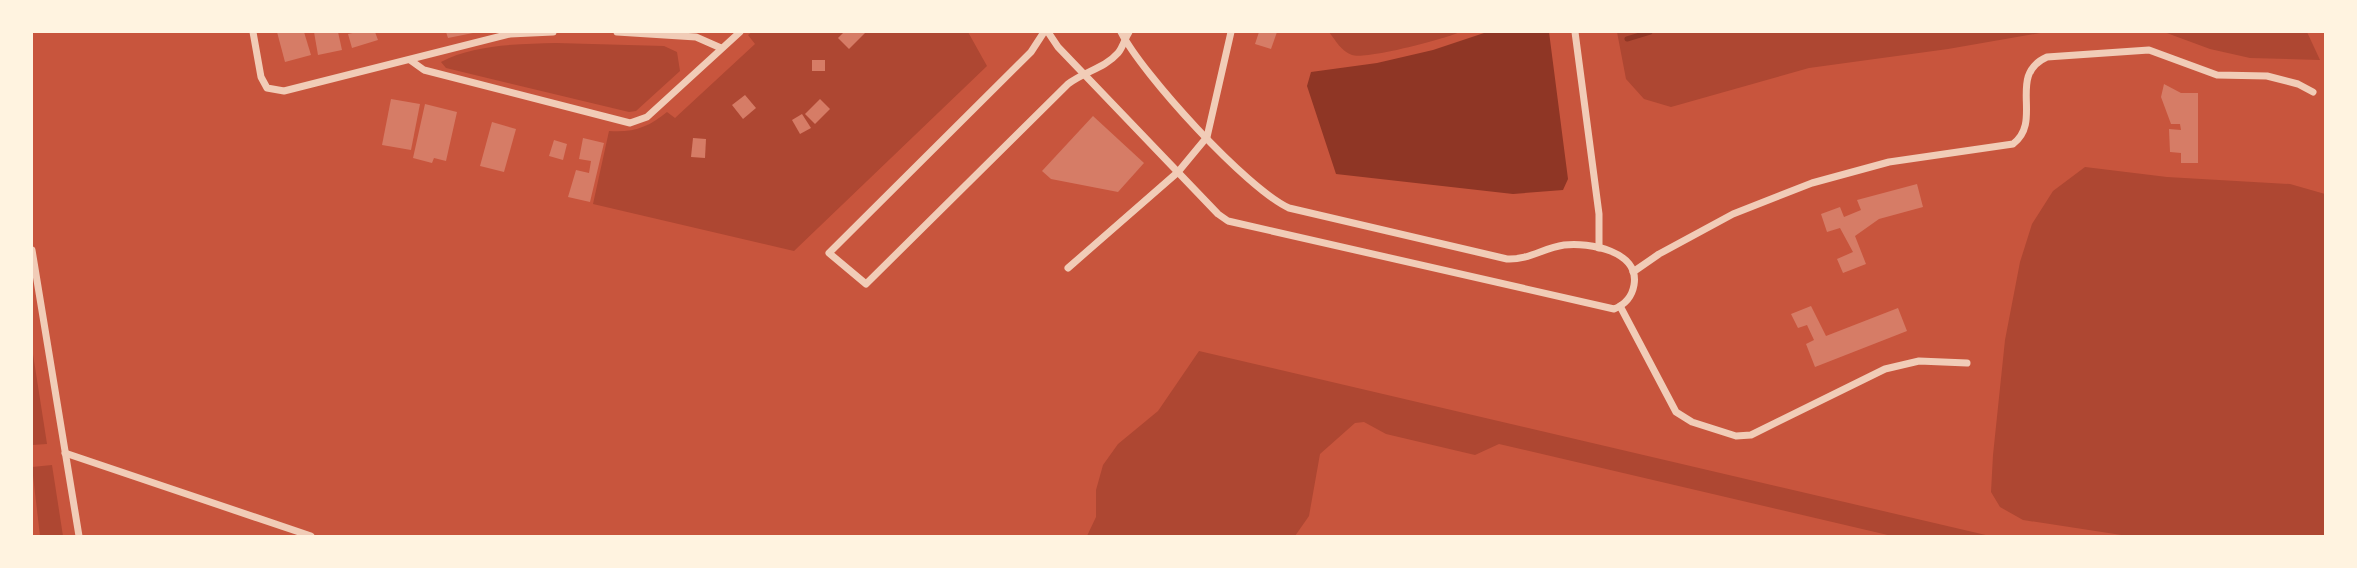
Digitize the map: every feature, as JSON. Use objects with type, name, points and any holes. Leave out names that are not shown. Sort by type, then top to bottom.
[{"type":"street","points":[[253,32],[261,77],[267,88],[284,91],[510,34],[553,32]]},
{"type":"street","points":[[617,32],[696,37],[721,48]]},
{"type":"street","points":[[411,60],[424,70],[630,123],[647,117],[740,32]]},
{"type":"street","points":[[1046,32],[1031,52],[829,253],[866,284],[1083,72],[1111,60],[1125,34],[1207,137],[1262,193],[1289,208],[1507,259],[1531,258],[1565,245],[1600,248],[1623,257],[1633,272],[1633,290],[1620,306],[1614,309],[1228,221],[1178,172],[1083,72],[1046,32]]},
{"type":"street","points":[[1068,268],[1178,172],[1207,137],[1231,32]]},
{"type":"street","points":[[1575,32],[1600,214],[1600,248]]},
{"type":"street","points":[[1633,272],[1733,214],[1812,183],[1889,162],[2013,144],[2022,135],[2026,125],[2027,75],[2034,64],[2047,57],[2150,50],[2217,75],[2267,76],[2298,84],[2313,92]]},
{"type":"street","points":[[32,250],[79,537]]},
{"type":"street","points":[[1620,306],[1676,412],[1686,419],[1736,436],[1764,431],[1885,369],[1919,361],[1967,363]]},
{"type":"street","points":[[65,453],[312,537]]},
{"type":"shaded area","points":[[752,32],[968,32],[987,66],[794,251],[593,204],[609,131],[640,128],[667,112],[675,118],[755,44],[748,35]]},
{"type":"shaded area","points":[[1329,32],[1460,32],[1405,48],[1360,56],[1345,51]]},
{"type":"shaded area","points":[[1487,32],[1549,32],[1568,179],[1563,190],[1513,194],[1336,174],[1307,86],[1311,72],[1377,63],[1433,50]]},
{"type":"shaded area","points":[[1617,32],[2046,32],[1809,68],[1671,107],[1644,99],[1626,79]]},
{"type":"shaded area","points":[[2164,32],[2307,32],[2320,60],[2250,58],[2210,49]]},
{"type":"shaded area","points":[[556,43],[664,46],[677,52],[680,71],[636,111],[629,112],[446,68],[441,62],[482,48]]},
{"type":"shaded area","points":[[2085,167],[2167,177],[2290,184],[2325,194],[2325,536],[2128,536],[2023,520],[2000,507],[1991,492],[1993,455],[2005,340],[2020,262],[2032,224],[2053,191]]},
{"type":"shaded area","points":[[32,348],[47,444],[32,445]]},
{"type":"shaded area","points":[[1199,351],[1990,536],[1892,536],[1499,444],[1475,455],[1386,434],[1364,422],[1355,423],[1320,454],[1309,516],[1295,536],[1087,536],[1096,517],[1096,490],[1103,465],[1118,444],[1158,411]]},
{"type":"shaded area","points":[[52,465],[63,536],[40,536],[32,467]]},
{"type":"building","points":[[277,32],[304,32],[311,55],[285,62]]},
{"type":"building","points":[[314,32],[338,32],[342,50],[318,55]]},
{"type":"building","points":[[375,32],[378,40],[352,48],[348,34]]},
{"type":"building","points":[[446,32],[473,32],[473,33],[448,38]]},
{"type":"building","points":[[844,32],[866,32],[849,49],[838,38]]},
{"type":"building","points":[[1259,32],[1277,32],[1271,49],[1255,44]]},
{"type":"building","points":[[812,60],[825,60],[825,71],[812,71]]},
{"type":"building","points":[[2164,84],[2181,93],[2198,93],[2198,163],[2181,163],[2181,153],[2170,152],[2169,129],[2181,130],[2180,124],[2171,124],[2161,97]]},
{"type":"building","points":[[745,95],[756,108],[743,119],[732,105]]},
{"type":"building","points":[[391,99],[420,104],[411,150],[382,145]]},
{"type":"building","points":[[820,99],[830,109],[815,124],[805,114]]},
{"type":"building","points":[[425,104],[457,112],[446,161],[434,158],[432,163],[413,158]]},
{"type":"building","points":[[802,114],[811,128],[800,134],[792,120]]},
{"type":"building","points":[[1093,116],[1144,163],[1118,192],[1051,179],[1042,171]]},
{"type":"building","points":[[492,122],[516,129],[504,172],[480,166]]},
{"type":"building","points":[[583,138],[604,143],[590,202],[568,197],[576,170],[589,173],[591,161],[579,159]]},
{"type":"building","points":[[693,138],[706,139],[705,158],[691,157]]},
{"type":"building","points":[[554,140],[567,144],[563,160],[549,156]]},
{"type":"building","points":[[1917,184],[1923,207],[1879,219],[1855,236],[1866,264],[1843,273],[1837,259],[1853,252],[1840,228],[1827,232],[1821,214],[1840,207],[1844,217],[1861,210],[1857,200]]},
{"type":"building","points":[[1811,306],[1826,336],[1898,308],[1907,331],[1815,367],[1806,344],[1814,340],[1807,325],[1798,328],[1791,314]]},
{"type":"waterway","points":[[1627,39],[1650,32]]}]
